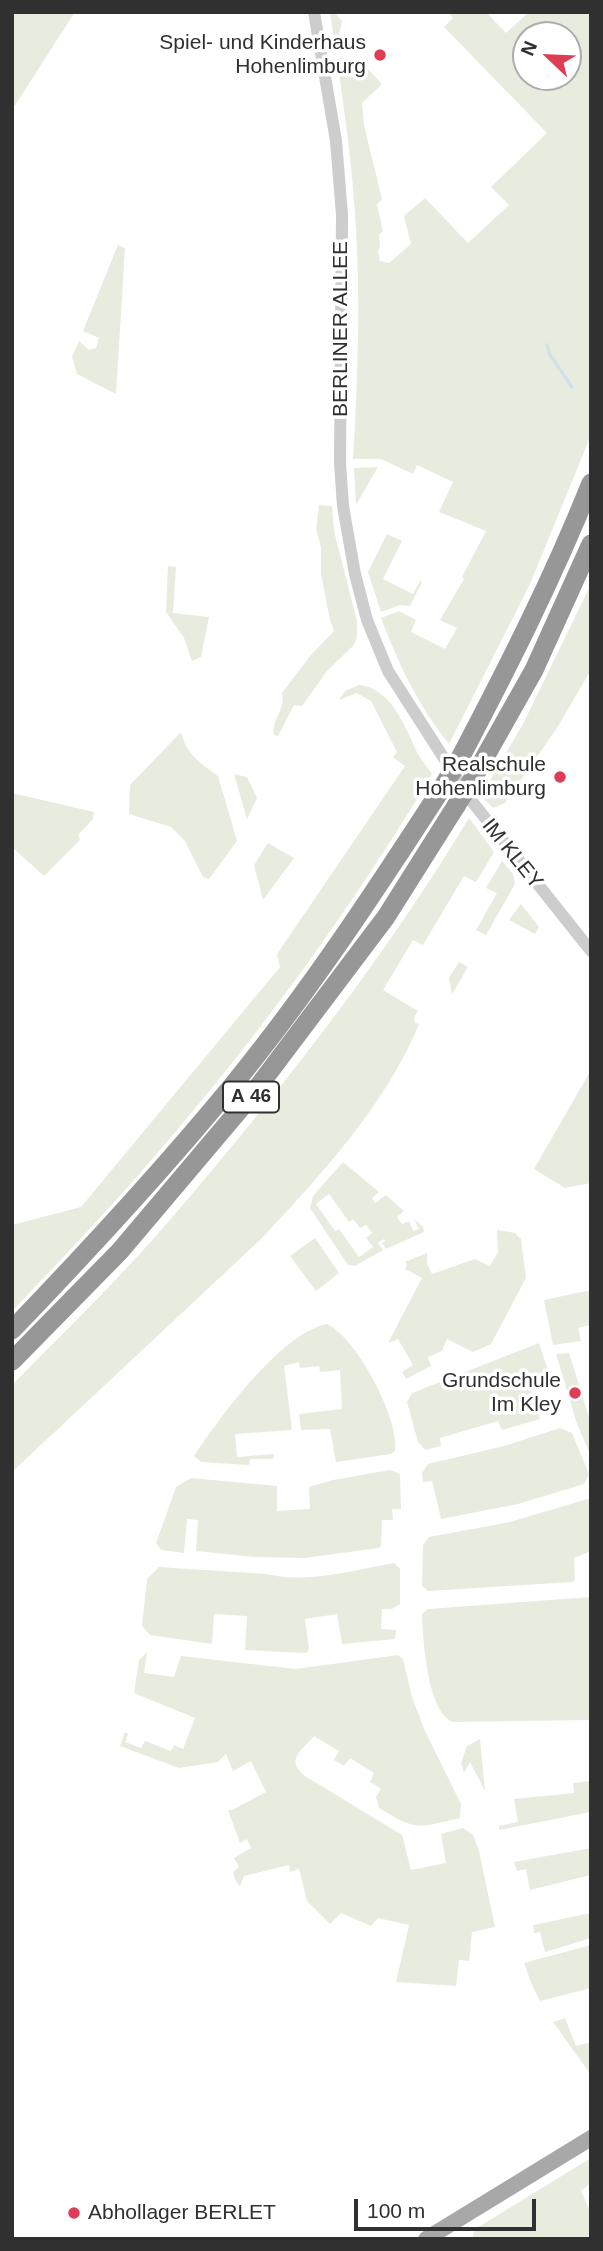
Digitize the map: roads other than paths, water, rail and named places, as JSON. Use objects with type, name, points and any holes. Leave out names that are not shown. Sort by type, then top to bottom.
[{"type":"highway","name":"A 46","points":[[12,1330],[93,1247],[233,1085],[361,914],[459,760],[515,654],[572,532],[591,482]]},
{"type":"highway","name":"A 46","points":[[12,1361],[120,1251],[251,1096],[386,917],[472,780],[534,670],[591,544]]},
{"type":"main road","points":[[426,2239],[591,2138]]},
{"type":"street","name":"BERLINER ALLEE","points":[[314,12],[336,141],[342,215],[340,463],[343,506],[355,574],[376,645]]},
{"type":"street","name":"IM KLEY","points":[[376,645],[388,671],[470,799],[591,951]]},
{"type":"waterway","points":[[547,345],[550,355],[572,387]]},
{"type":"place","name":"Spiel- und Kinderhaus Hohenlimburg","points":[[380,55]]},
{"type":"place","name":"Realschule Hohenlimburg","points":[[560,777]]},
{"type":"place","name":"Grundschule Im Kley","points":[[575,1393]]},
{"type":"place","name":"Abhollager BERLET","points":[[74,2213]]}]
